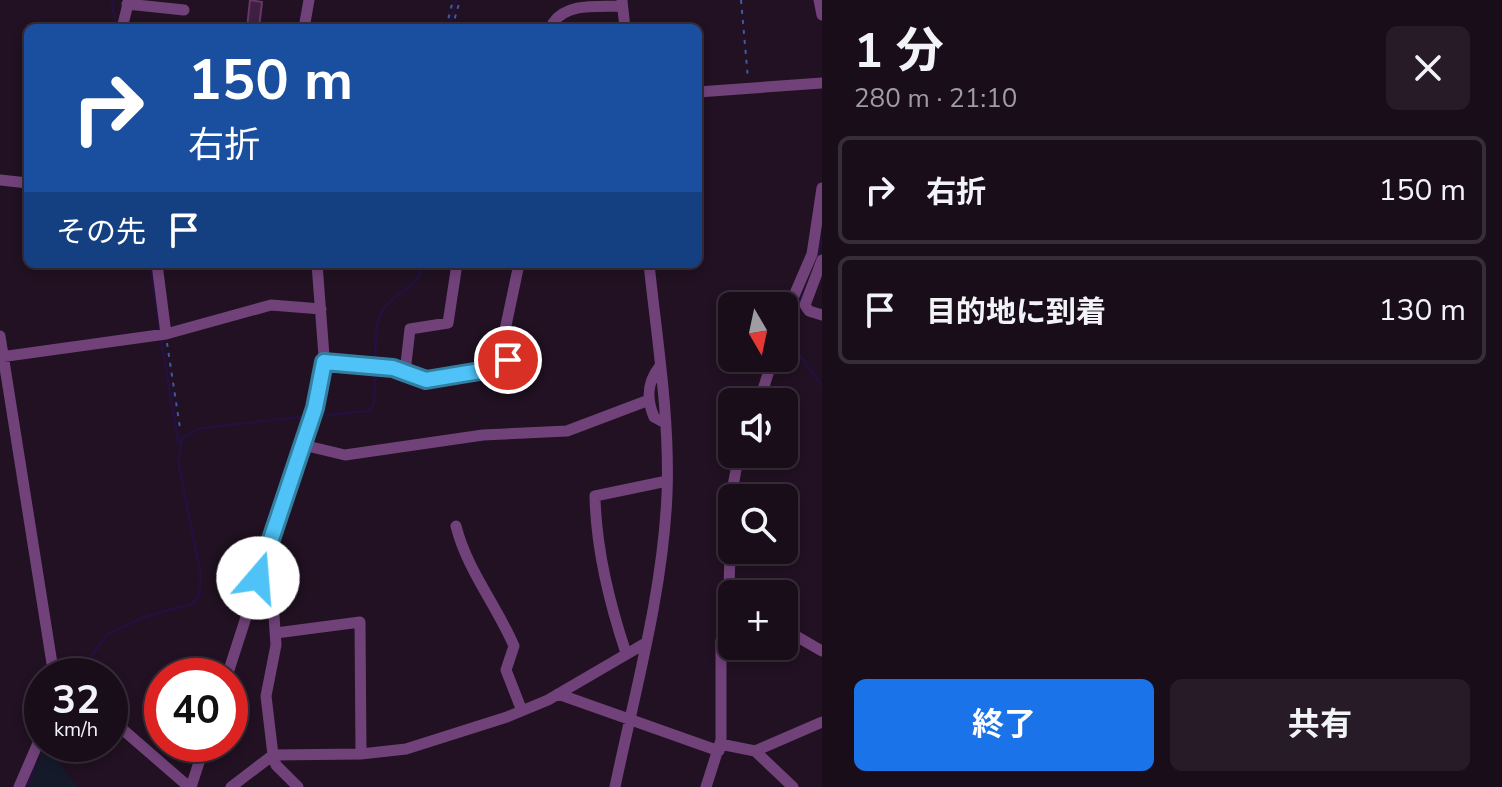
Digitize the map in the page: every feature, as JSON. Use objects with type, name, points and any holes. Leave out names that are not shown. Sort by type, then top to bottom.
[{"type":"street","points":[[305,24],[309,0]]},
{"type":"street","points":[[819,0],[822,15]]},
{"type":"street","points":[[123,24],[128,2],[184,10]]},
{"type":"street","points":[[553,23],[561,12],[571,9],[622,3],[625,24]]},
{"type":"street","points":[[702,92],[822,83]]},
{"type":"street","points":[[0,180],[24,183]]},
{"type":"street","points":[[796,292],[812,254],[822,206],[822,188]]},
{"type":"street","points":[[822,260],[805,305],[809,311],[822,315]]},
{"type":"street","points":[[158,268],[166,334]]},
{"type":"street","points":[[233,658],[303,445],[324,362],[317,268]]},
{"type":"street","points":[[405,372],[410,329],[448,323],[456,268]]},
{"type":"street","points":[[324,362],[405,372],[426,380],[507,365],[505,326],[514,300],[518,268]]},
{"type":"street","points":[[615,787],[659,576],[667,481],[665,423],[649,268]]},
{"type":"street","points":[[2,357],[166,334],[264,306],[321,309]]},
{"type":"street","points":[[0,336],[51,658]]},
{"type":"street","points":[[660,366],[650,381],[649,400],[655,419],[665,423]]},
{"type":"street","points":[[303,445],[345,455],[483,435],[567,431],[649,400]]},
{"type":"street","points":[[730,580],[732,491],[736,468]]},
{"type":"street","points":[[626,653],[607,590],[595,530],[595,496],[667,481]]},
{"type":"street","points":[[456,526],[466,562],[499,612],[514,646],[506,670],[522,711]]},
{"type":"street","points":[[249,607],[264,607],[270,611],[276,633],[266,696],[273,755],[276,765],[298,787]]},
{"type":"street","points":[[276,633],[360,622],[361,754]]},
{"type":"street","points":[[798,638],[821,653]]},
{"type":"street","points":[[231,787],[273,755],[361,754],[406,749],[522,711],[558,694],[644,644]]},
{"type":"street","points":[[706,787],[720,747],[721,660]]},
{"type":"street","points":[[558,694],[720,747],[755,751],[822,722]]},
{"type":"street","points":[[128,734],[190,787],[199,762]]},
{"type":"street","points":[[755,751],[793,787]]},
{"type":"street","points":[[19,787],[30,762]]},
{"type":"path","points":[[447,24],[453,0]]},
{"type":"path","points":[[453,24],[460,0]]},
{"type":"path","points":[[741,0],[749,88]]},
{"type":"path","points":[[166,334],[180,428]]},
{"type":"shaded area","points":[[38,762],[60,762],[78,787],[29,787]]},
{"type":"building","points":[[250,0],[262,2],[259,24],[247,24]]},
{"type":"waterway","points":[[112,0],[115,24]]},
{"type":"waterway","points":[[450,24],[456,0]]},
{"type":"waterway","points":[[816,261],[822,238]]},
{"type":"waterway","points":[[151,268],[160,331]]},
{"type":"waterway","points":[[375,362],[379,317],[387,304],[416,280],[421,268]]},
{"type":"waterway","points":[[805,291],[797,306],[792,331],[798,351],[822,385]]},
{"type":"waterway","points":[[161,339],[178,442]]},
{"type":"waterway","points":[[317,416],[370,411],[374,403],[375,370]]},
{"type":"waterway","points":[[90,658],[108,634],[147,616],[192,604],[199,596],[201,576],[178,461],[182,438],[201,428],[309,416]]},
{"type":"waterway","points":[[28,787],[36,762]]},
{"type":"route","points":[[258,578],[315,408],[324,362],[393,368],[426,380],[504,367],[508,360]]}]
